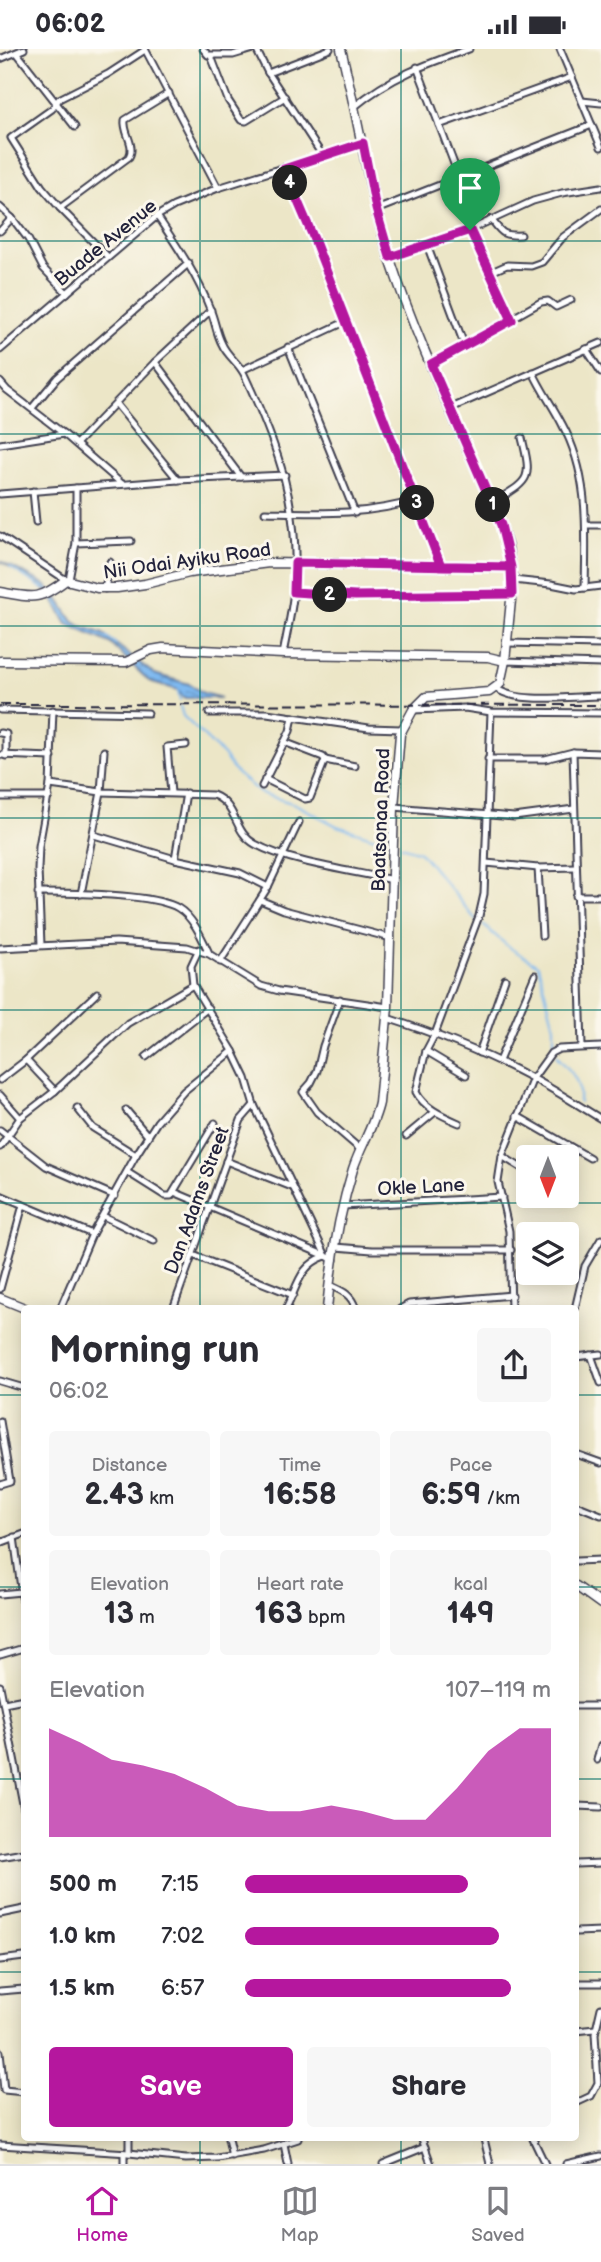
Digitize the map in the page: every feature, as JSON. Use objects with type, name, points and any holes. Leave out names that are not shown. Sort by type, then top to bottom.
[{"type":"street","points":[[0,59],[24,49]]},
{"type":"street","points":[[203,49],[211,56],[228,100],[241,120],[246,121],[285,97]]},
{"type":"street","points":[[211,56],[233,55],[255,49],[322,155]]},
{"type":"street","points":[[268,73],[330,49]]},
{"type":"street","points":[[342,49],[376,209],[390,257],[449,409],[501,525],[513,580],[505,661],[496,688],[489,692],[426,697],[413,710]]},
{"type":"street","points":[[354,107],[379,87],[417,67],[469,49]]},
{"type":"street","points":[[560,49],[601,147]]},
{"type":"street","points":[[108,257],[42,187],[11,138],[52,109],[59,99],[108,74],[145,50],[218,188]]},
{"type":"street","points":[[17,53],[75,127]]},
{"type":"street","points":[[417,67],[459,177]]},
{"type":"street","points":[[439,125],[572,77]]},
{"type":"street","points":[[60,208],[129,157],[132,149],[124,128],[125,120],[169,93]]},
{"type":"street","points":[[582,101],[601,103]]},
{"type":"street","points":[[376,209],[592,125]]},
{"type":"street","name":"Buade Avenue","points":[[0,350],[157,216],[218,188],[363,143]]},
{"type":"street","points":[[284,169],[314,239],[441,566]]},
{"type":"street","points":[[390,257],[470,230],[533,201],[601,187]]},
{"type":"street","points":[[0,207],[33,246],[43,268],[66,293]]},
{"type":"street","points":[[489,273],[507,265],[531,266],[542,262],[563,237],[601,209]]},
{"type":"street","points":[[157,216],[189,263],[211,310],[223,348],[242,370],[285,475],[293,513],[295,563],[294,592],[283,654]]},
{"type":"street","points":[[0,231],[12,218]]},
{"type":"street","points":[[491,219],[503,234],[521,235]]},
{"type":"street","points":[[470,230],[512,320]]},
{"type":"street","points":[[427,245],[465,347]]},
{"type":"street","points":[[32,408],[57,378],[189,263]]},
{"type":"street","points":[[431,364],[545,301],[556,307],[571,300]]},
{"type":"street","points":[[76,443],[155,362],[211,310]]},
{"type":"street","points":[[242,370],[345,322]]},
{"type":"street","points":[[449,409],[601,343]]},
{"type":"street","points":[[288,347],[355,513]]},
{"type":"street","points":[[586,349],[601,372]]},
{"type":"street","points":[[155,362],[242,477]]},
{"type":"street","points":[[533,372],[545,398],[563,424],[581,473],[587,525],[585,588]]},
{"type":"street","points":[[0,382],[122,484]]},
{"type":"street","points":[[116,404],[178,480]]},
{"type":"street","points":[[0,444],[64,434]]},
{"type":"street","points":[[492,503],[522,485],[527,477],[528,463],[522,437]]},
{"type":"street","points":[[0,494],[178,480],[285,475]]},
{"type":"street","points":[[0,592],[38,597],[68,580],[76,543],[76,488]]},
{"type":"street","points":[[33,491],[36,522]]},
{"type":"street","points":[[265,512],[355,513],[375,511],[416,500]]},
{"type":"street","points":[[587,525],[601,525]]},
{"type":"street","points":[[0,536],[68,580]]},
{"type":"street","points":[[76,543],[131,541]]},
{"type":"street","points":[[105,589],[110,562]]},
{"type":"street","name":"Nii Odai Ayiku Road","points":[[68,580],[105,589],[127,587],[189,573],[270,563],[511,567]]},
{"type":"street","points":[[513,580],[576,589],[601,586]]},
{"type":"street","points":[[294,592],[355,596],[512,594]]},
{"type":"street","points":[[507,643],[601,645]]},
{"type":"street","points":[[0,661],[126,661],[163,648],[283,654],[477,657],[505,661],[601,664]]},
{"type":"street","points":[[496,688],[506,694],[527,696],[567,699],[601,696]]},
{"type":"street","points":[[413,710],[465,708],[491,712],[601,713]]},
{"type":"street","points":[[0,710],[148,713]]},
{"type":"street","points":[[41,945],[39,846],[49,797],[53,710]]},
{"type":"street","name":"Baatsonaa Road","points":[[327,1305],[330,1258],[336,1247],[343,1206],[360,1149],[376,1116],[379,1103],[388,1007],[397,748],[401,729],[413,710]]},
{"type":"street","points":[[459,1123],[435,1112],[416,1092],[426,1051],[435,1034],[479,916],[484,894],[491,712]]},
{"type":"street","points":[[209,713],[267,713],[369,728],[401,729]]},
{"type":"street","points":[[293,717],[264,783],[308,799],[325,761]]},
{"type":"street","points":[[0,733],[6,734],[3,756],[52,757]]},
{"type":"street","points":[[284,742],[323,757],[325,761],[355,766]]},
{"type":"street","points":[[171,793],[167,747],[186,745]]},
{"type":"street","points":[[81,894],[101,792],[104,751]]},
{"type":"street","points":[[488,759],[545,759],[573,752],[601,753]]},
{"type":"street","points":[[573,752],[582,1047]]},
{"type":"street","points":[[50,785],[101,792],[213,795],[223,799],[242,832],[250,840],[282,855],[393,880]]},
{"type":"street","points":[[175,859],[186,793]]},
{"type":"street","points":[[0,797],[49,797]]},
{"type":"street","points":[[394,807],[514,817],[574,809]]},
{"type":"street","points":[[220,962],[268,887],[299,822]]},
{"type":"street","points":[[94,835],[175,859],[240,873],[268,887]]},
{"type":"street","points":[[486,863],[575,867]]},
{"type":"street","points":[[538,867],[542,936]]},
{"type":"street","points":[[38,893],[133,898],[177,907],[201,936],[209,954]]},
{"type":"street","points":[[576,896],[601,896]]},
{"type":"street","points":[[260,900],[284,910],[391,938]]},
{"type":"street","points":[[0,948],[116,942],[187,947],[199,949],[246,978],[270,988],[388,1007]]},
{"type":"street","points":[[199,949],[191,966],[193,985],[233,1051],[246,1078],[254,1105],[292,1187],[330,1258]]},
{"type":"street","points":[[499,1061],[535,975]]},
{"type":"street","points":[[479,1053],[505,979]]},
{"type":"street","points":[[0,1147],[19,1118],[55,1091],[128,1023],[193,985]]},
{"type":"street","points":[[0,1080],[26,1060],[97,993]]},
{"type":"street","points":[[340,999],[317,1071],[303,1092],[317,1112],[360,1149]]},
{"type":"street","points":[[146,1057],[208,1008]]},
{"type":"street","points":[[387,1018],[435,1034],[499,1061],[601,1119]]},
{"type":"street","points":[[512,1305],[508,1221],[498,1182],[502,1156],[533,1078],[548,1057],[555,1051],[601,1047]]},
{"type":"street","points":[[62,1305],[92,1234],[157,1122],[184,1091],[233,1051]]},
{"type":"street","points":[[426,1051],[467,1076]]},
{"type":"street","points":[[26,1060],[55,1091]]},
{"type":"street","points":[[0,1095],[19,1118]]},
{"type":"street","name":"Dan Adams Street","points":[[174,1305],[241,1120],[254,1105]]},
{"type":"street","points":[[77,1108],[93,1128],[136,1155]]},
{"type":"street","points":[[126,1110],[148,1136]]},
{"type":"street","points":[[406,1136],[435,1112]]},
{"type":"street","points":[[517,1116],[590,1158]]},
{"type":"street","points":[[127,1172],[165,1196],[171,1196],[215,1122]]},
{"type":"street","points":[[0,1130],[46,1166],[115,1196]]},
{"type":"street","points":[[502,1156],[516,1165]]},
{"type":"street","points":[[226,1161],[292,1187]]},
{"type":"street","points":[[174,1192],[330,1258]]},
{"type":"street","points":[[0,1195],[92,1234]]},
{"type":"street","name":"Okle Lane","points":[[343,1206],[502,1197]]},
{"type":"street","points":[[0,1289],[23,1205]]},
{"type":"street","points":[[103,1216],[154,1241]]},
{"type":"street","points":[[576,1305],[585,1266],[601,1239]]},
{"type":"street","points":[[336,1247],[372,1250],[511,1250]]},
{"type":"street","points":[[193,1255],[293,1295]]},
{"type":"street","points":[[288,1305],[305,1268],[330,1258]]},
{"type":"street","points":[[329,1285],[344,1291],[353,1298],[355,1305]]},
{"type":"street","points":[[416,1305],[512,1295]]},
{"type":"street","points":[[0,1298],[21,1307]]},
{"type":"street","points":[[449,1300],[450,1305]]},
{"type":"street","points":[[579,1357],[601,1354]]},
{"type":"street","points":[[592,1355],[601,1383]]},
{"type":"street","points":[[0,1381],[21,1387]]},
{"type":"street","points":[[0,1421],[1,1440],[10,1481],[0,1484]]},
{"type":"street","points":[[579,1455],[601,1463]]},
{"type":"street","points":[[579,1506],[601,1515]]},
{"type":"street","points":[[0,1543],[21,1535]]},
{"type":"street","points":[[0,1594],[21,1592],[14,1537]]},
{"type":"street","points":[[579,1562],[601,1560]]},
{"type":"street","points":[[579,1588],[601,1604]]},
{"type":"street","points":[[0,1655],[21,1649]]},
{"type":"street","points":[[0,1686],[21,1793]]},
{"type":"street","points":[[4,1703],[21,1700]]},
{"type":"street","points":[[579,1706],[601,1706]]},
{"type":"street","points":[[597,1759],[601,1746]]},
{"type":"street","points":[[579,1807],[601,1807]]},
{"type":"street","points":[[0,1857],[21,1854]]},
{"type":"street","points":[[579,1864],[601,1863]]},
{"type":"street","points":[[0,1914],[21,1910]]},
{"type":"street","points":[[579,1932],[601,1931]]},
{"type":"street","points":[[0,1961],[21,1958]]},
{"type":"street","points":[[579,1983],[601,1983]]},
{"type":"street","points":[[0,1991],[21,1989]]},
{"type":"street","points":[[579,2102],[591,2096],[598,2083],[595,2029],[601,2008]]},
{"type":"street","points":[[579,2031],[595,2029]]},
{"type":"street","points":[[0,2052],[4,2090],[21,2092]]},
{"type":"street","points":[[124,2164],[129,2141]]},
{"type":"street","points":[[228,2141],[232,2156]]},
{"type":"street","points":[[0,2145],[217,2161],[292,2141]]},
{"type":"street","points":[[423,2141],[431,2164]]},
{"type":"street","points":[[484,2141],[490,2164]]},
{"type":"street","points":[[534,2141],[545,2164]]},
{"type":"street","points":[[284,2144],[288,2164]]},
{"type":"street","points":[[383,2164],[425,2147]]},
{"type":"street","points":[[566,2164],[601,2155]]},
{"type":"water","points":[[0,561],[43,583],[57,597],[72,620],[103,634],[154,674],[189,684],[203,693],[221,698],[183,698],[178,690],[149,681],[110,643],[67,624],[51,596],[39,585]]},
{"type":"waterway","points":[[10,567],[43,589]]},
{"type":"waterway","points":[[107,637],[116,644]]},
{"type":"waterway","points":[[178,691],[180,700]]},
{"type":"waterway","points":[[180,706],[183,716],[224,756],[233,770],[260,793],[295,804],[337,826],[388,842]]},
{"type":"waterway","points":[[401,846],[420,852],[476,920]]},
{"type":"waterway","points":[[483,925],[510,948],[538,965],[554,1026],[554,1045]]},
{"type":"waterway","points":[[556,1055],[576,1081],[579,1102]]},
{"type":"railway","points":[[0,704],[601,705]]},
{"type":"route","points":[[470,230],[390,257],[376,209],[363,143],[284,169],[409,479],[441,566],[511,567],[512,594],[355,596],[294,592],[295,563],[362,565],[511,567],[501,525],[431,364],[512,320],[470,230]]}]
